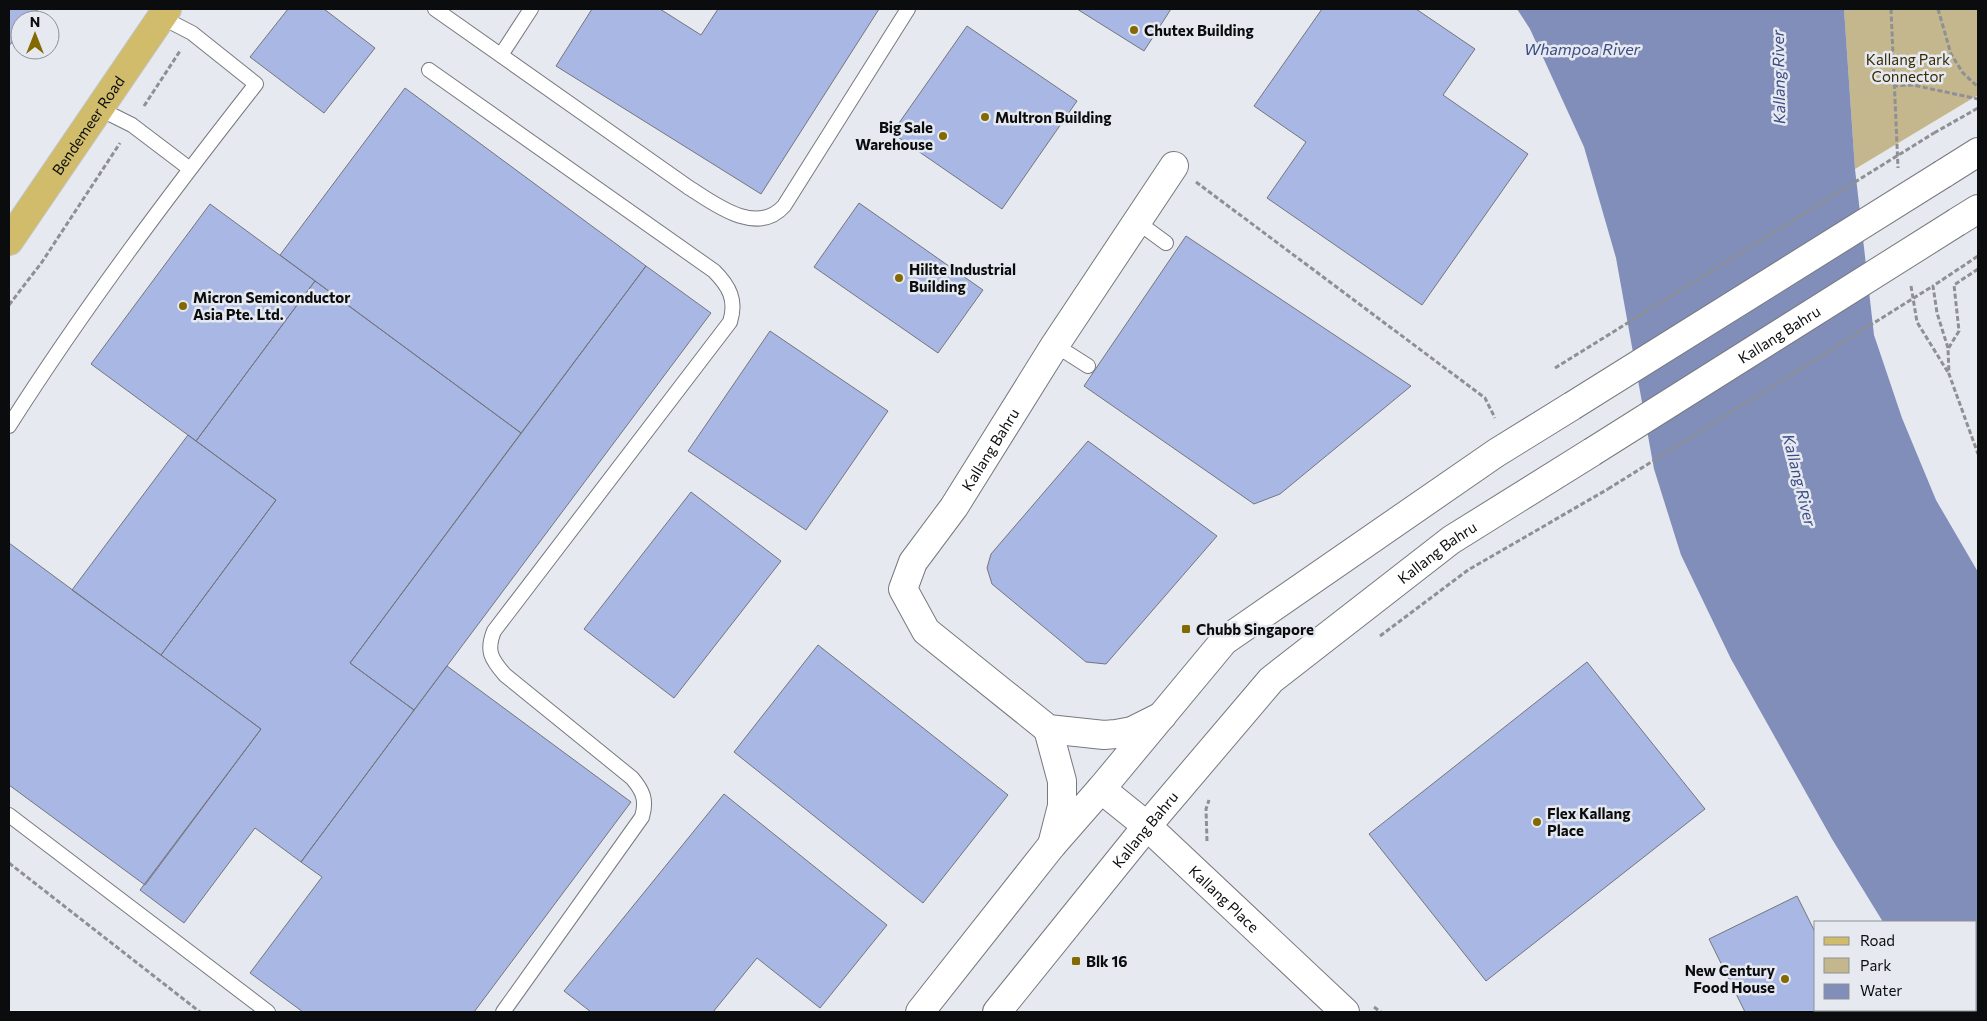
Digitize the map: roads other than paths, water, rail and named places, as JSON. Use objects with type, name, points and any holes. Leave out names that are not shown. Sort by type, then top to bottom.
[{"type":"main road","name":"Bendemeer Road","points":[[9,241],[164,13]]},
{"type":"main road","points":[[920,1012],[1052,844],[1101,789],[1224,641],[1496,453],[1978,152]]},
{"type":"main road","name":"Kallang Bahru","points":[[1048,729],[926,631],[903,589],[914,562],[954,507],[1055,345],[1174,166]]},
{"type":"main road","name":"Kallang Bahru","points":[[997,1012],[1147,826],[1271,680],[1451,540],[1967,215]]},
{"type":"main road","points":[[1052,844],[1062,806],[1062,781],[1048,729],[1104,735],[1116,734],[1132,731],[1162,716]]},
{"type":"main road","name":"Kallang Place","points":[[1101,789],[1147,826],[1345,1012]]},
{"type":"lane","points":[[434,9],[688,187],[727,211],[744,217],[760,217],[774,214],[784,206],[908,9]]},
{"type":"lane","points":[[501,55],[531,9]]},
{"type":"lane","points":[[9,426],[43,372],[190,168],[256,84],[164,13]]},
{"type":"lane","points":[[429,70],[714,271],[729,289],[733,301],[733,312],[730,322],[494,631],[490,641],[490,653],[495,664],[504,675],[632,778],[640,787],[645,797],[642,817],[503,1012]]},
{"type":"lane","points":[[100,108],[132,125],[190,168]]},
{"type":"lane","points":[[1136,222],[1166,243]]},
{"type":"lane","points":[[1055,345],[1088,366]]},
{"type":"lane","points":[[9,815],[268,1012]]},
{"type":"water","points":[[1517,9],[1844,9],[1855,169],[1874,335],[1902,418],[1936,500],[1978,572],[1978,1012],[1938,1011],[1977,1011],[1977,921],[1882,921],[1832,839],[1731,659],[1681,555],[1654,469],[1616,258],[1584,147],[1530,29]]},
{"type":"place","name":"Chutex Building","points":[[1134,30]]},
{"type":"place","name":"Multron Building","points":[[985,117]]},
{"type":"place","name":"Big Sale Warehouse","points":[[943,136]]},
{"type":"place","name":"Hilite Industrial Building","points":[[899,278]]},
{"type":"place","name":"Micron Semiconductor Asia Pte. Ltd.","points":[[183,306]]},
{"type":"place","name":"Chubb Singapore","points":[[1186,629]]},
{"type":"place","name":"Flex Kallang Place","points":[[1537,822]]},
{"type":"place","name":"Blk 16","points":[[1076,961]]},
{"type":"place","name":"New Century Food House","points":[[1785,979]]},
{"type":"water label","name":"Whampoa River","points":[[1582,48]]},
{"type":"water label","name":"Kallang River","points":[[1778,77]]},
{"type":"water label","name":"Kallang River","points":[[1800,480]]},
{"type":"park label","name":"Kallang Park Connector","points":[[1908,68]]}]
